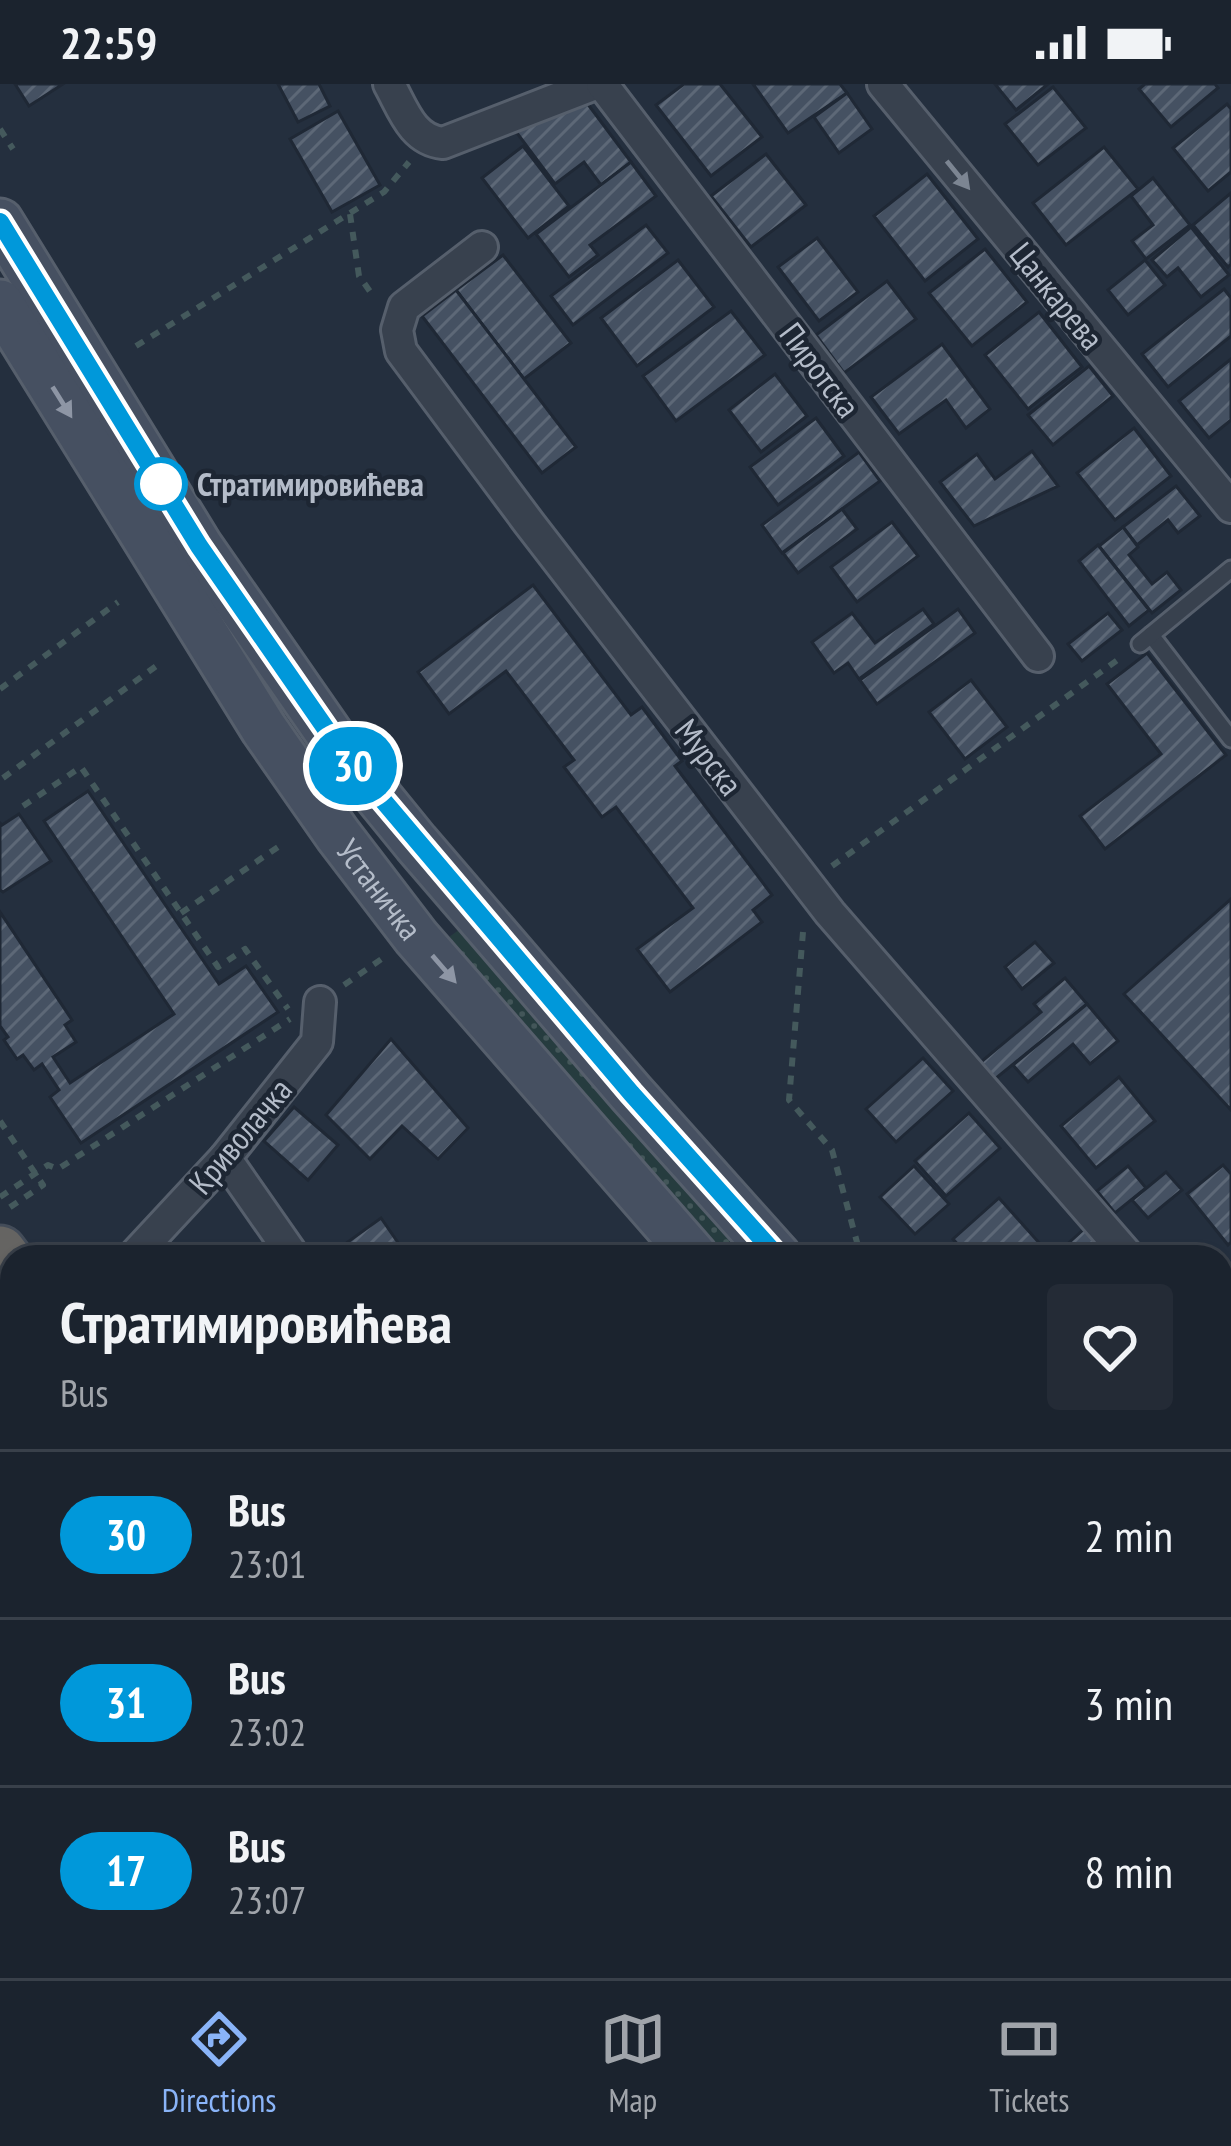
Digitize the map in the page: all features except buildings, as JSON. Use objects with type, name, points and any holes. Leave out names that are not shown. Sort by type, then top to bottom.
[{"type":"main road","name":"Устаничка","points":[[0,222],[199,546],[342,752],[631,1093],[767,1245]]},
{"type":"main road","name":"Устаничка","points":[[0,303],[264,729],[338,835],[416,937],[685,1245]]},
{"type":"street","points":[[389,84],[416,130],[428,142],[443,143],[598,84]]},
{"type":"street","name":"Пиротска","points":[[598,84],[1038,656]]},
{"type":"street","name":"Цанкарева","points":[[884,84],[1231,507]]},
{"type":"street","name":"Мурска","points":[[482,247],[404,308],[397,330],[401,351],[807,884],[1118,1245]]},
{"type":"street","name":"Криволачка","points":[[144,1245],[225,1158],[317,1042],[320,1002]]},
{"type":"street","points":[[225,1158],[286,1245]]},
{"type":"lane","points":[[1231,569],[1146,639],[1231,739]]},
{"type":"path","points":[[0,129],[13,149]]},
{"type":"path","points":[[136,346],[384,192],[428,142]]},
{"type":"path","points":[[350,213],[359,276]]},
{"type":"path","points":[[0,689],[118,602]]},
{"type":"path","points":[[858,1245],[832,1150],[789,1100],[807,884],[1146,639]]},
{"type":"path","points":[[3,778],[159,664]]},
{"type":"path","points":[[0,1197],[48,1165],[58,1169],[293,1017],[244,949],[218,968],[81,767],[23,806]]},
{"type":"path","points":[[181,913],[284,843]]},
{"type":"path","points":[[0,1121],[36,1173]]},
{"type":"green space","points":[[463,927],[743,1245],[716,1245],[563,1077],[449,937]]},
{"type":"bus line","name":"30","points":[[0,222],[199,546],[342,752],[631,1093],[767,1245]]},
{"type":"place","name":"Стратимировићева","points":[[161,484]]}]
